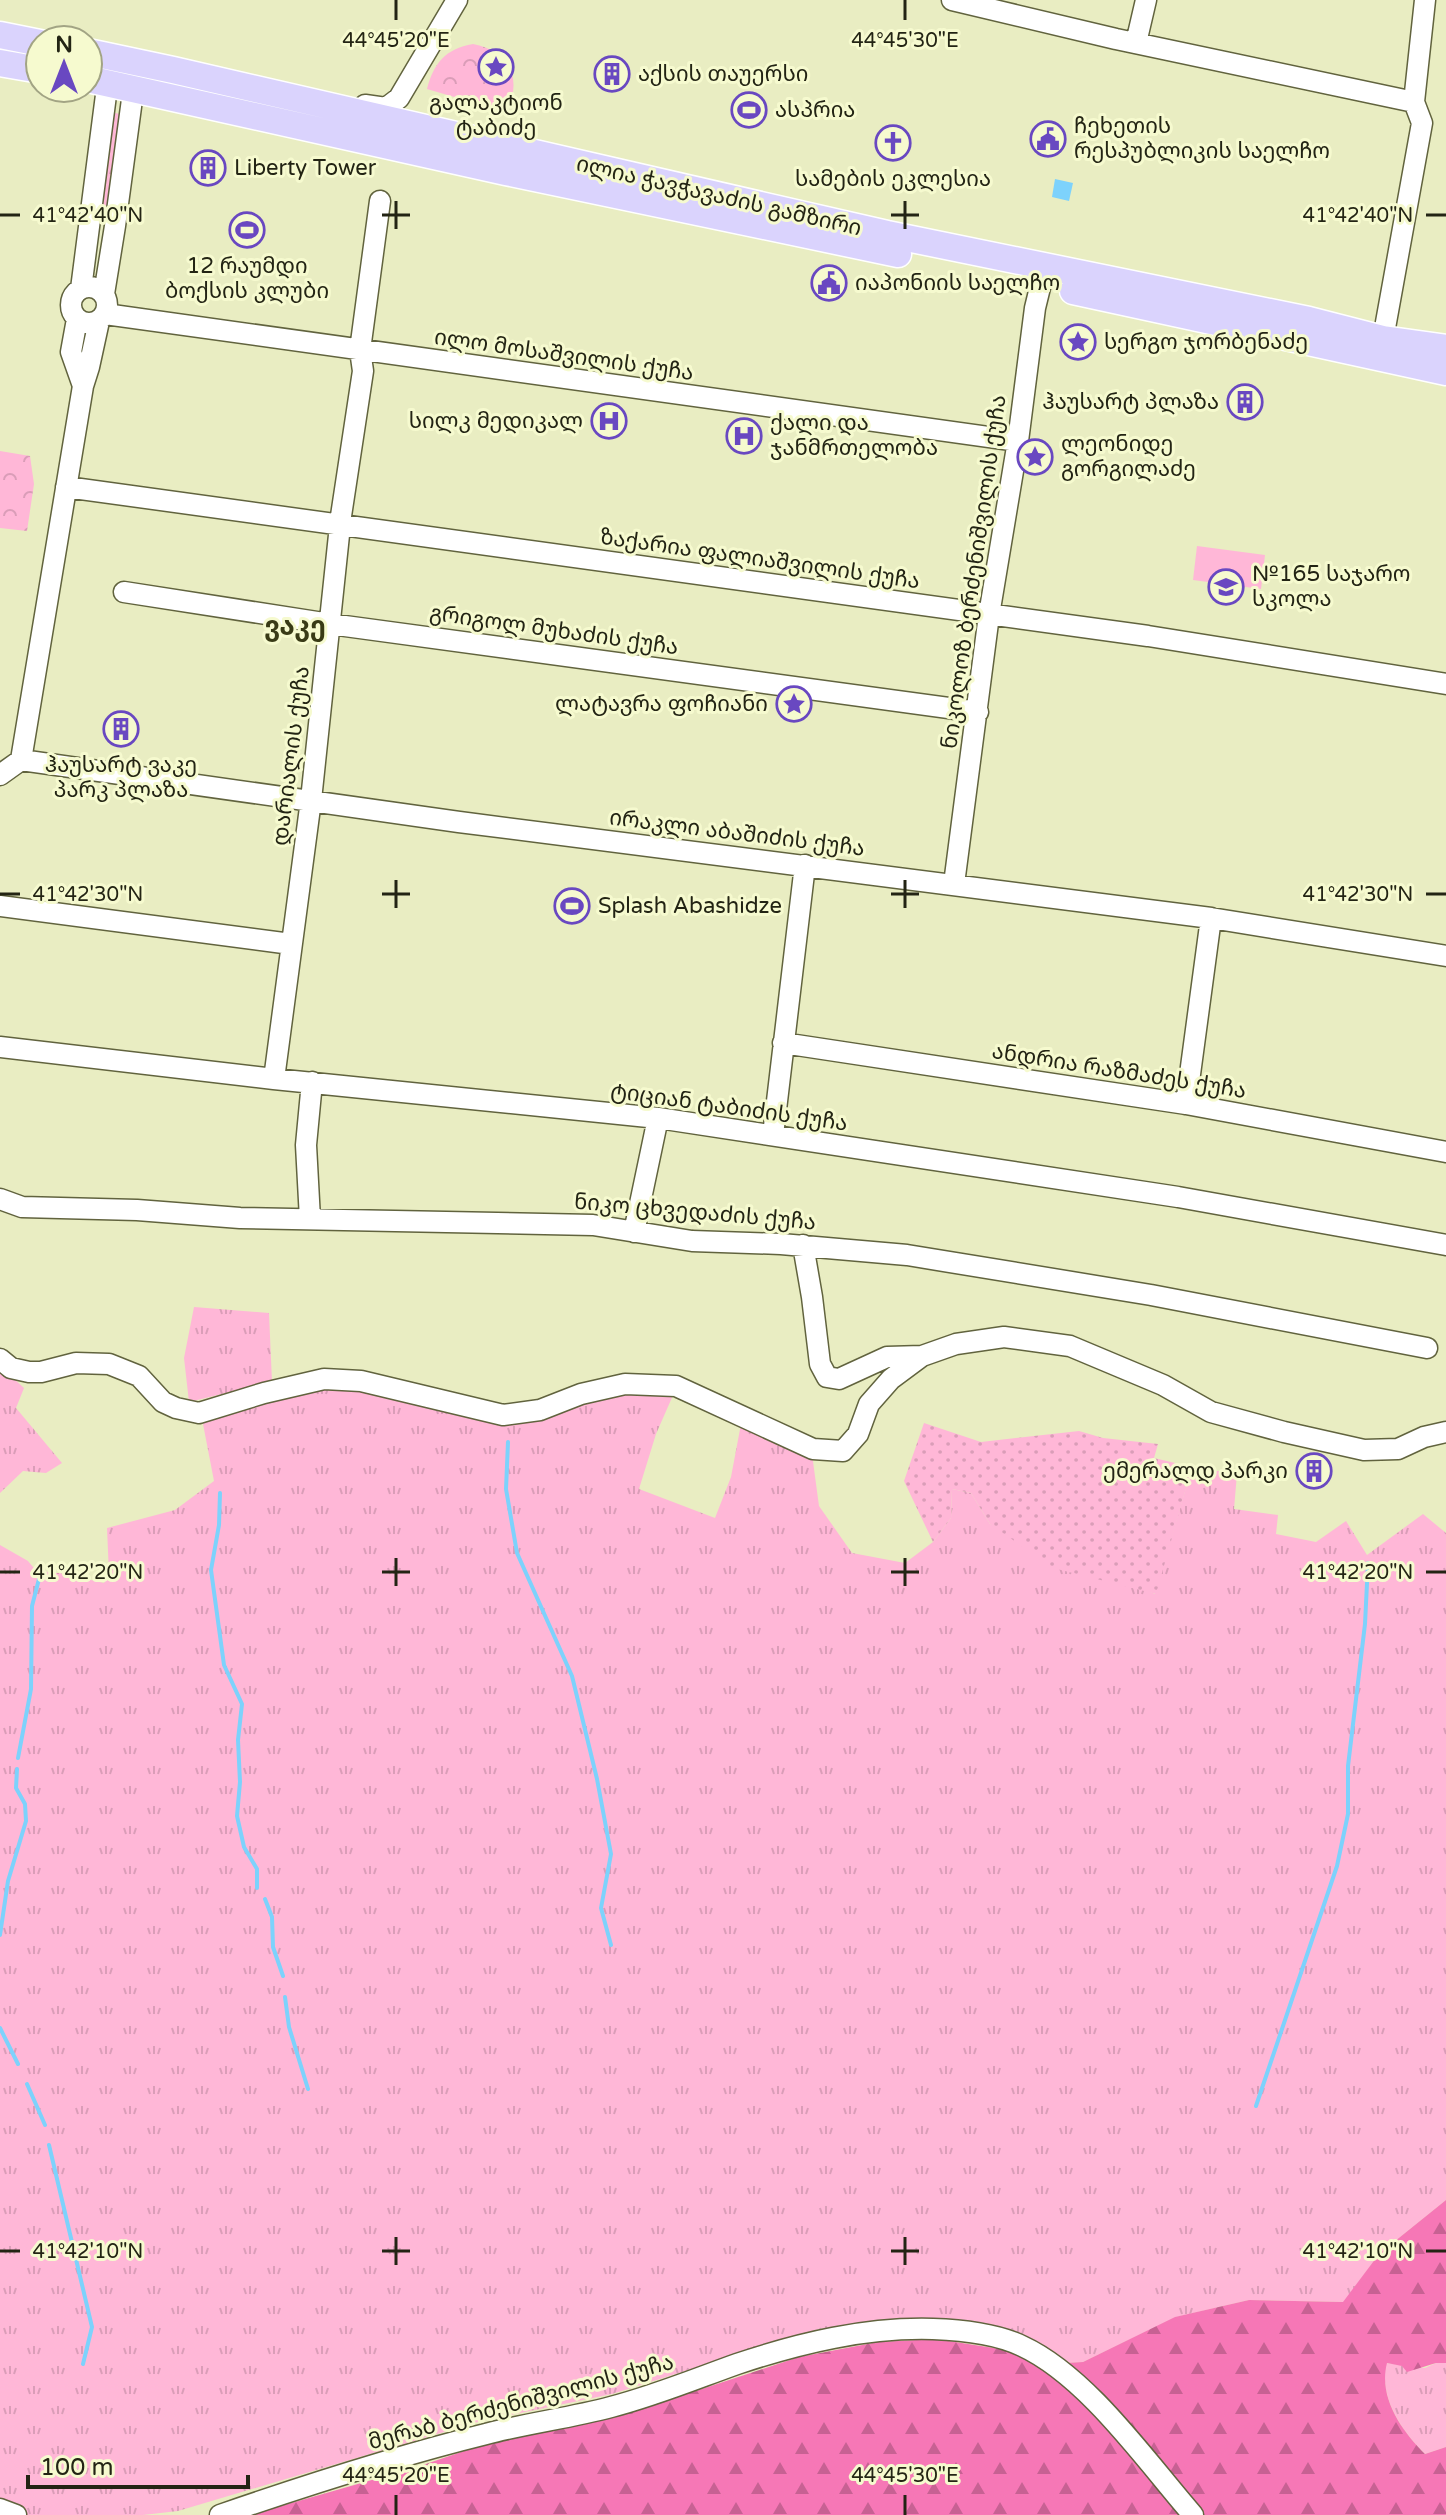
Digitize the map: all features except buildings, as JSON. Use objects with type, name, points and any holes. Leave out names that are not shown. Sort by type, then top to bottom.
[{"type":"main road","points":[[0,35],[24,40]]},
{"type":"main road","name":"ილია ჭავჭავაძის გამზირი","points":[[104,56],[346,109],[1446,372]]},
{"type":"main road","points":[[0,63],[24,67]]},
{"type":"main road","name":"ილია ჭავჭავაძის გამზირი","points":[[104,83],[602,193],[1043,276],[1309,320],[1383,339],[1446,348]]},
{"type":"street","points":[[346,109],[362,105],[386,108],[399,98],[457,0]]},
{"type":"street","points":[[952,0],[1414,102]]},
{"type":"street","points":[[1136,43],[1146,0]]},
{"type":"street","points":[[1383,339],[1422,123],[1414,102],[1425,0]]},
{"type":"street","points":[[0,775],[21,760],[83,386],[103,310],[134,89],[135,75],[123,60]]},
{"type":"street","points":[[81,289],[104,92]]},
{"type":"street","points":[[399,98],[401,114],[413,126]]},
{"type":"street","name":"დარიალის ქუჩა","points":[[274,1079],[311,800],[341,523],[363,371],[360,350],[380,201]]},
{"type":"street","name":"ნიკოლოზ ბერძენიშვილის ქუჩა","points":[[954,884],[989,615],[1018,441],[1035,308],[1043,276]]},
{"type":"street","points":[[93,288],[103,310],[87,323],[77,319],[71,303],[76,292],[93,288]]},
{"type":"street","name":"ილო მოსაშვილის ქუჩა","points":[[103,310],[360,350],[1018,441]]},
{"type":"street","points":[[77,319],[71,352],[83,386]]},
{"type":"street","name":"ზაქარია ფალიაშვილის ქუჩა","points":[[66,487],[1148,636],[1446,684]]},
{"type":"street","name":"გრიგოლ მუხაძის ქუჩა","points":[[124,592],[330,624],[978,712]]},
{"type":"street","name":"ირაკლი აბაშიძის ქუჩა","points":[[21,760],[459,822],[1211,918],[1446,956]]},
{"type":"street","points":[[773,1135],[805,865]]},
{"type":"street","points":[[0,906],[291,944]]},
{"type":"street","points":[[1186,1104],[1211,918]]},
{"type":"street","name":"ანდრია რაზმაძეს ქუჩა","points":[[783,1043],[1186,1104],[1446,1152]]},
{"type":"street","name":"ტიციან ტაბიძის ქუჩა","points":[[0,1047],[274,1079],[658,1118],[1178,1197],[1446,1245]]},
{"type":"street","points":[[310,1219],[306,1145],[312,1082]]},
{"type":"street","points":[[634,1232],[658,1118]]},
{"type":"street","name":"ნიკო ცხვედაძის ქუჩა","points":[[0,1199],[22,1207],[137,1210],[240,1218],[593,1225],[692,1241],[803,1245],[919,1256],[1151,1295],[1427,1348]]},
{"type":"street","points":[[803,1245],[820,1364],[827,1377],[839,1379],[887,1357],[922,1356]]},
{"type":"street","points":[[0,1359],[11,1368],[29,1372],[76,1363],[109,1364],[139,1376],[163,1402],[199,1413],[324,1379],[361,1381],[503,1415],[540,1410],[581,1394],[625,1384],[676,1386],[813,1449],[843,1451],[858,1434],[869,1404],[891,1379],[922,1356],[956,1344],[1004,1337],[1070,1346],[1150,1379],[1211,1412],[1364,1450],[1398,1449],[1424,1437],[1446,1432]]},
{"type":"street","name":"მერაბ ბერძენიშვილის ქუჩა","points":[[220,2515],[284,2493],[486,2434],[610,2408],[795,2347],[834,2337],[916,2328],[988,2335],[1022,2346],[1069,2377],[1115,2422],[1193,2515]]},
{"type":"street","points":[[0,2509],[16,2515]]},
{"type":"green space","points":[[473,44],[496,53],[510,68],[513,89],[505,112],[427,89],[442,59],[455,49]]},
{"type":"green space","points":[[110,112],[125,115],[110,221],[97,220]]},
{"type":"green space","points":[[0,451],[30,456],[34,484],[27,531],[0,528]]},
{"type":"green space","points":[[1197,546],[1265,555],[1261,589],[1193,580]]},
{"type":"green space","points":[[194,1307],[269,1313],[272,1382],[189,1402],[184,1358]]},
{"type":"green space","points":[[0,1366],[24,1388],[16,1408],[62,1463],[46,1473],[23,1471],[0,1493]]},
{"type":"green space","points":[[317,1386],[345,1386],[495,1423],[551,1417],[598,1396],[657,1389],[674,1393],[656,1434],[639,1489],[715,1518],[731,1477],[741,1424],[812,1454],[819,1506],[852,1553],[905,1563],[933,1542],[951,1518],[952,1489],[971,1493],[990,1524],[1155,1594],[1192,1467],[1237,1474],[1234,1509],[1278,1515],[1276,1534],[1316,1542],[1346,1521],[1367,1555],[1423,1514],[1446,1533],[1446,2200],[1379,2254],[1344,2302],[1249,2300],[1176,2317],[1083,2362],[1065,2363],[893,2320],[819,2329],[612,2394],[481,2421],[178,2511],[143,2515],[0,2515],[0,1545],[33,1567],[104,1583],[109,1574],[107,1528],[175,1510],[214,1481],[203,1424],[217,1414]]},
{"type":"green space","points":[[924,1423],[981,1442],[1079,1431],[1103,1438],[1158,1444],[1154,1458],[1192,1467],[1156,1594],[1053,1568],[990,1524],[971,1493],[952,1489],[951,1518],[933,1542],[904,1481]]},
{"type":"green space","points":[[1446,2200],[1446,2363],[1407,2372],[1402,2366],[1387,2363],[1385,2376],[1394,2413],[1416,2445],[1425,2454],[1446,2447],[1446,2515],[250,2515],[476,2447],[626,2414],[799,2357],[878,2342],[936,2339],[1020,2352],[1065,2363],[1083,2362],[1175,2317],[1249,2300],[1343,2302],[1379,2254]]},
{"type":"green space","points":[[1386,2363],[1425,2368],[1446,2363],[1446,2447],[1425,2454],[1408,2435],[1389,2401]]},
{"type":"water","points":[[1055,179],[1073,183],[1069,201],[1052,197]]},
{"type":"waterway","points":[[508,1442],[506,1489],[517,1553],[572,1676],[597,1779],[611,1854],[601,1908],[611,1945]]},
{"type":"waterway","points":[[220,1493],[219,1525],[211,1570],[224,1665],[242,1704],[237,1816],[244,1847],[257,1869],[257,1888]]},
{"type":"waterway","points":[[1256,2106],[1337,1866],[1348,1814],[1348,1766],[1365,1624],[1368,1563]]},
{"type":"waterway","points":[[18,1758],[31,1689],[32,1606],[39,1579]]},
{"type":"waterway","points":[[0,1935],[8,1881],[26,1821],[25,1804],[16,1788],[17,1769]]},
{"type":"waterway","points":[[265,1899],[272,1917],[273,1947],[283,1976]]},
{"type":"waterway","points":[[285,1997],[289,2027],[308,2089]]},
{"type":"waterway","points":[[0,2028],[18,2064]]},
{"type":"waterway","points":[[27,2084],[45,2125]]},
{"type":"waterway","points":[[49,2145],[92,2327],[83,2364]]},
{"type":"place","name":"გალაკტიონ ტაბიძე","points":[[496,67]]},
{"type":"place","name":"აქსის თაუერსი","points":[[612,74]]},
{"type":"place","name":"ასპრია","points":[[749,110]]},
{"type":"place","name":"ჩეხეთის რესპუბლიკის საელჩო","points":[[1048,139]]},
{"type":"place","name":"სამების ეკლესია","points":[[893,143]]},
{"type":"place","name":"Liberty Tower","points":[[208,168]]},
{"type":"place","name":"12 რაუმდი ბოქსის კლუბი","points":[[247,230]]},
{"type":"place","name":"იაპონიის საელჩო","points":[[829,283]]},
{"type":"place","name":"სერგო ჯორბენაძე","points":[[1078,342]]},
{"type":"place","name":"ჰაუსარტ პლაზა","points":[[1245,402]]},
{"type":"place","name":"სილკ მედიკალ","points":[[609,421]]},
{"type":"place","name":"ქალი და ჯანმრთელობა","points":[[744,436]]},
{"type":"place","name":"ლეონიდე გორგილაძე","points":[[1035,457]]},
{"type":"place","name":"№165 საჯარო სკოლა","points":[[1226,587]]},
{"type":"place","name":"ლატავრა ფოჩიანი","points":[[794,704]]},
{"type":"place","name":"ჰაუსარტ ვაკე პარკ პლაზა","points":[[121,729]]},
{"type":"place","name":"Splash Abashidze","points":[[572,906]]},
{"type":"place","name":"ემერალდ პარკი","points":[[1314,1471]]},
{"type":"district","name":"ვაკე","points":[[295,626]]}]
